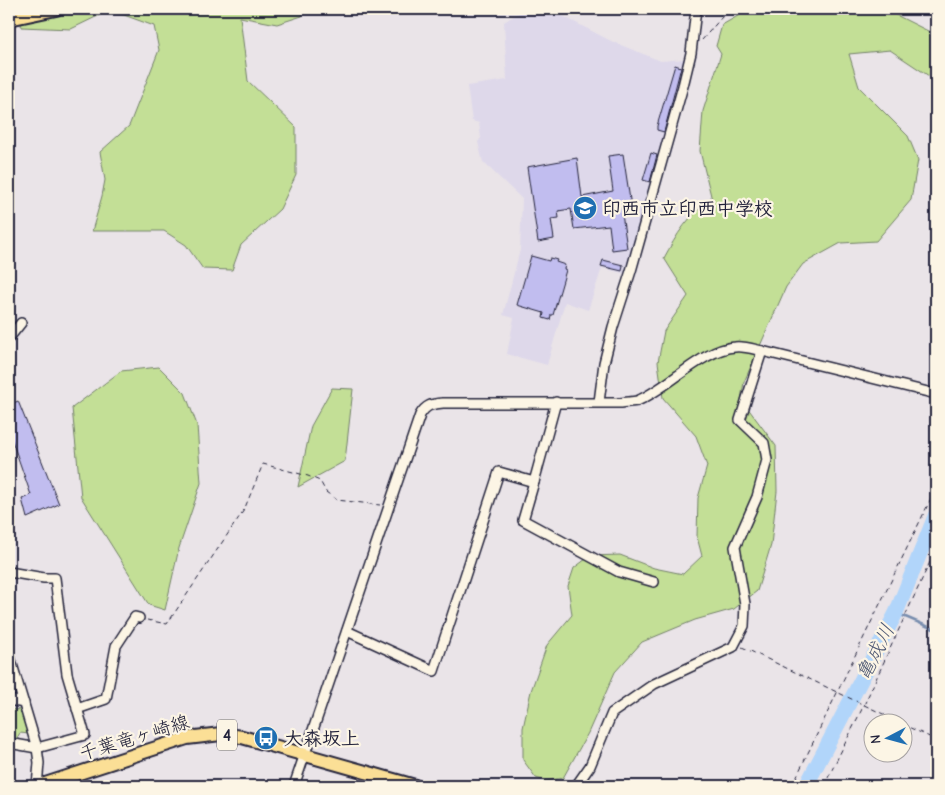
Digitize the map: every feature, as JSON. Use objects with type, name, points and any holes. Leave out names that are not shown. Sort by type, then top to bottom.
[{"type":"main road","points":[[9,19],[56,9]]},
{"type":"main road","name":"千葉竜ヶ崎線","points":[[38,786],[196,736],[221,734],[242,737],[415,786]]},
{"type":"street","points":[[599,402],[608,346],[683,86],[691,53],[696,9]]},
{"type":"street","points":[[9,338],[20,323]]},
{"type":"street","points":[[294,786],[420,415],[425,407],[442,402],[636,401],[707,357],[721,350],[734,347],[762,351],[936,394]]},
{"type":"street","points":[[576,786],[590,766],[612,713],[654,684],[733,647],[744,626],[745,604],[735,547],[757,497],[767,460],[764,443],[740,420],[762,351]]},
{"type":"street","points":[[556,402],[523,520],[620,572],[654,582]]},
{"type":"street","points":[[347,631],[434,671],[499,472],[534,482]]},
{"type":"street","points":[[9,572],[55,578],[67,674],[85,735],[37,748],[9,743]]},
{"type":"street","points":[[77,709],[106,699],[116,646],[135,617],[139,618]]},
{"type":"street","points":[[9,656],[37,748],[38,786]]},
{"type":"street","points":[[9,700],[24,703]]},
{"type":"path","points":[[691,53],[729,9]]},
{"type":"path","points":[[139,618],[167,624],[244,510],[264,464],[320,481],[326,492],[337,500],[390,505]]},
{"type":"path","points":[[792,786],[936,488]]},
{"type":"path","points":[[824,786],[864,705],[936,549]]},
{"type":"path","points":[[735,644],[878,712]]},
{"type":"path","points":[[912,728],[936,740]]},
{"type":"shaded area","points":[[525,9],[549,9],[613,42],[661,61],[685,59],[626,274],[602,268],[588,310],[565,302],[547,365],[507,354],[514,318],[503,315],[520,250],[522,199],[483,162],[478,142],[481,138],[479,123],[472,121],[467,86],[507,80],[504,22]]},
{"type":"green space","points":[[23,9],[305,9],[302,16],[277,24],[240,17],[248,81],[296,127],[296,175],[280,209],[241,245],[232,270],[203,269],[186,245],[164,231],[92,231],[105,180],[100,152],[129,126],[159,50],[154,26],[124,15],[104,13],[71,29],[21,27]]},
{"type":"green space","points":[[745,9],[884,9],[930,32],[936,24],[936,75],[929,76],[890,50],[849,54],[859,87],[908,136],[918,160],[911,200],[876,241],[841,243],[803,264],[786,287],[744,382],[741,399],[776,446],[777,491],[771,545],[757,591],[734,609],[695,620],[642,642],[615,672],[588,733],[563,778],[546,781],[536,778],[523,760],[523,728],[531,691],[547,645],[572,615],[568,586],[574,568],[590,556],[620,555],[654,568],[683,574],[702,556],[697,537],[698,498],[707,466],[696,436],[663,398],[658,362],[664,331],[688,296],[664,258],[678,233],[690,218],[696,211],[712,200],[700,151],[703,111],[721,54],[716,46],[722,25],[743,13]]},
{"type":"green space","points":[[159,367],[185,393],[197,425],[201,483],[179,548],[165,610],[149,605],[81,497],[72,408],[121,371]]},
{"type":"green space","points":[[332,388],[353,389],[345,461],[298,487],[311,426]]},
{"type":"green space","points":[[9,709],[21,710],[29,734],[20,733],[15,741],[9,740]]},
{"type":"building","points":[[675,65],[681,67],[664,132],[657,130],[657,126]]},
{"type":"building","points":[[651,153],[657,155],[650,182],[643,180]]},
{"type":"building","points":[[623,154],[632,213],[622,214],[627,248],[612,250],[609,225],[574,229],[571,209],[558,211],[559,218],[551,219],[554,239],[538,242],[527,167],[577,158],[582,197],[613,191],[608,156]]},
{"type":"building","points":[[531,256],[549,261],[550,258],[565,265],[564,269],[566,270],[550,320],[543,318],[544,313],[517,305]]},
{"type":"building","points":[[603,260],[623,265],[622,271],[601,266]]},
{"type":"building","points":[[18,401],[59,504],[27,518],[22,499],[31,495],[9,432],[9,405]]},
{"type":"waterway","name":"亀成川","points":[[806,786],[896,613],[936,514]]},
{"type":"waterway","points":[[896,613],[936,630]]},
{"type":"place","name":"印西市立印西中学校","points":[[585,208]]},
{"type":"place","name":"大森坂上","points":[[266,738]]}]
